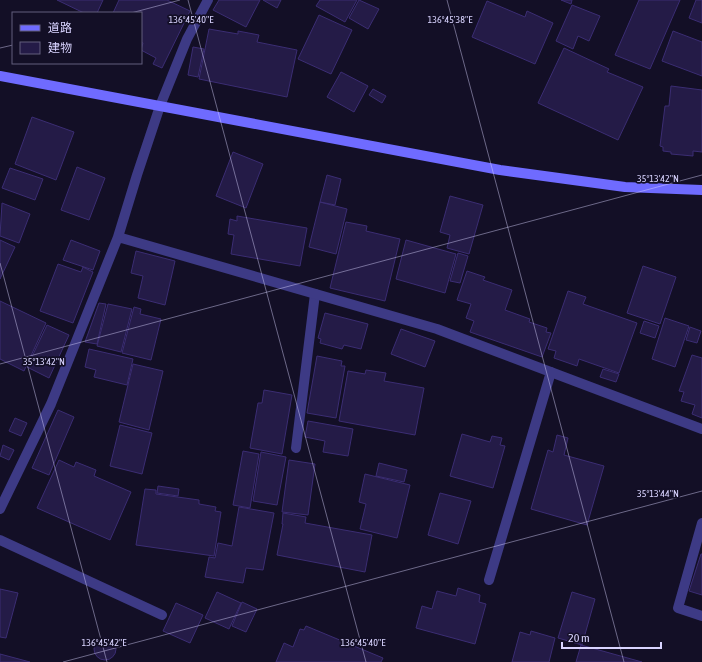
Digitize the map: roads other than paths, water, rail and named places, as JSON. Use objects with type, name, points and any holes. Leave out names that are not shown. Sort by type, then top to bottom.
[{"type":"street","points":[[0,509],[51,404],[118,237],[136,175],[160,106],[187,38],[208,0]]},
{"type":"street","points":[[0,76],[500,170],[625,187],[702,190]]},
{"type":"street","points":[[118,237],[437,329],[702,429]]},
{"type":"street","points":[[296,448],[315,294]]},
{"type":"street","points":[[490,580],[551,372]]},
{"type":"street","points":[[702,523],[678,608],[702,616]]},
{"type":"street","points":[[0,540],[162,615]]}]
